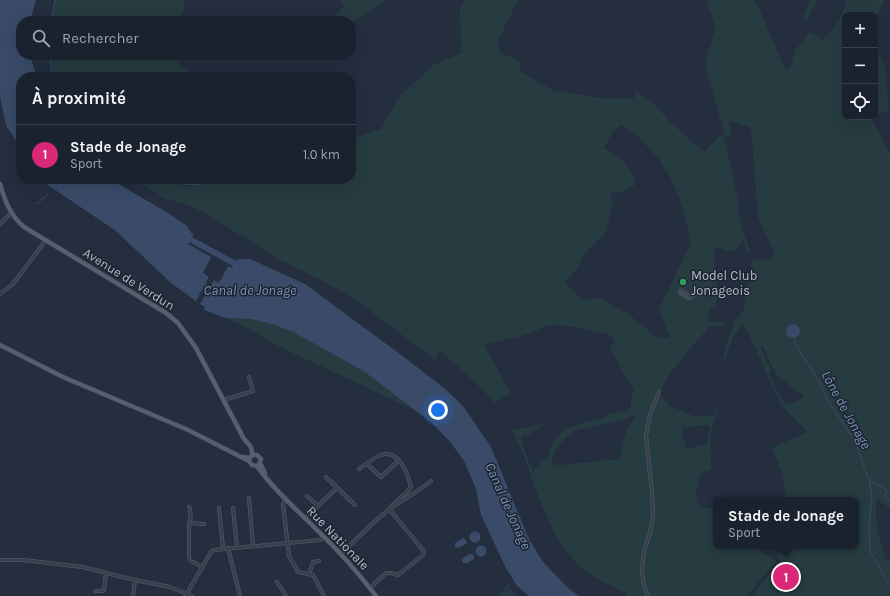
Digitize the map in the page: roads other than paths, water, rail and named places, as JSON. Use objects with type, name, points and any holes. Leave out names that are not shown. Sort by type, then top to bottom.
[{"type":"main road","name":"Avenue de Verdun","points":[[0,184],[11,213],[24,227],[121,285],[172,318],[196,348],[242,432],[244,439],[252,450],[252,457],[261,459],[258,465]]},
{"type":"main road","points":[[0,345],[63,377],[186,429],[237,454],[252,457],[252,465],[258,465]]},
{"type":"main road","name":"Rue Nationale","points":[[258,465],[264,476],[356,570],[376,596]]},
{"type":"street","points":[[0,224],[11,213]]},
{"type":"street","points":[[0,294],[13,284],[46,240]]},
{"type":"street","points":[[224,400],[253,391],[249,376]]},
{"type":"street","points":[[648,596],[642,578],[644,551],[653,517],[646,436],[650,415],[659,392]]},
{"type":"street","points":[[341,554],[398,500],[401,499],[411,487],[406,469],[391,456],[384,455],[359,469]]},
{"type":"street","points":[[367,464],[381,477],[398,461]]},
{"type":"street","points":[[326,477],[355,505]]},
{"type":"street","points":[[389,509],[416,491],[421,490],[431,481]]},
{"type":"street","points":[[305,518],[337,488]]},
{"type":"street","points":[[307,496],[318,506]]},
{"type":"street","points":[[284,497],[283,504],[289,556],[298,572],[313,575],[324,596]]},
{"type":"street","points":[[249,498],[253,546]]},
{"type":"street","points":[[189,507],[189,558],[203,567]]},
{"type":"street","points":[[219,508],[223,548]]},
{"type":"street","points":[[234,508],[238,547]]},
{"type":"street","points":[[370,588],[386,573],[398,575],[424,553],[389,509]]},
{"type":"street","points":[[189,523],[204,524]]},
{"type":"street","points":[[186,595],[211,552],[214,550],[320,540],[325,537]]},
{"type":"street","points":[[228,548],[240,596]]},
{"type":"street","points":[[0,560],[23,560],[83,567],[170,587],[186,595],[192,596]]},
{"type":"street","points":[[309,574],[313,562],[319,561]]},
{"type":"street","points":[[95,591],[104,590],[106,573]]},
{"type":"street","points":[[133,596],[135,580]]},
{"type":"street","points":[[277,582],[286,596]]},
{"type":"water","points":[[0,0],[36,0],[31,16],[16,16],[16,60],[32,60],[35,72],[16,72],[16,141],[6,125],[0,97]]},
{"type":"water","name":"Canal de Jonage","points":[[46,184],[119,184],[187,226],[191,233],[194,234],[192,237],[236,261],[238,259],[250,259],[305,284],[404,357],[444,388],[463,406],[491,447],[529,539],[543,562],[569,589],[579,596],[529,596],[517,586],[506,568],[481,515],[476,489],[464,461],[451,443],[433,424],[365,372],[293,332],[272,324],[250,319],[226,318],[204,310],[205,307],[200,304],[214,280],[219,283],[228,266],[232,268],[233,266],[189,242],[188,244],[211,257],[203,273],[209,277],[196,301],[171,283],[116,231]]},
{"type":"water","points":[[183,184],[206,184],[198,185]]},
{"type":"water","points":[[793,324],[798,326],[800,331],[798,336],[793,338],[788,336],[786,331],[788,326]]},
{"type":"water","points":[[475,531],[479,533],[481,537],[479,541],[475,543],[471,541],[469,537],[471,533]]},
{"type":"water","points":[[463,538],[467,541],[466,544],[458,548],[455,547],[455,543]]},
{"type":"water","points":[[481,545],[485,547],[487,551],[485,555],[481,557],[477,555],[475,551],[477,547]]},
{"type":"water","points":[[470,554],[474,555],[474,559],[467,563],[463,563],[462,560],[464,557]]},
{"type":"waterway","points":[[52,16],[55,0]]},
{"type":"waterway","points":[[50,60],[52,72]]},
{"type":"waterway","points":[[37,204],[48,194]]},
{"type":"waterway","name":"Canal de Jonage","points":[[203,283],[211,290]]},
{"type":"waterway","name":"Lône de Jonage","points":[[794,339],[798,349],[820,383],[825,396],[856,443],[870,484],[872,499],[869,524],[870,551],[890,586]]},
{"type":"waterway","points":[[869,480],[885,489],[887,492],[885,496],[890,501]]},
{"type":"waterway","points":[[500,596],[509,585]]},
{"type":"place","name":"Model Club Jonageois","points":[[683,282]]},
{"type":"place","name":"Stade de Jonage","points":[[786,577]]}]
